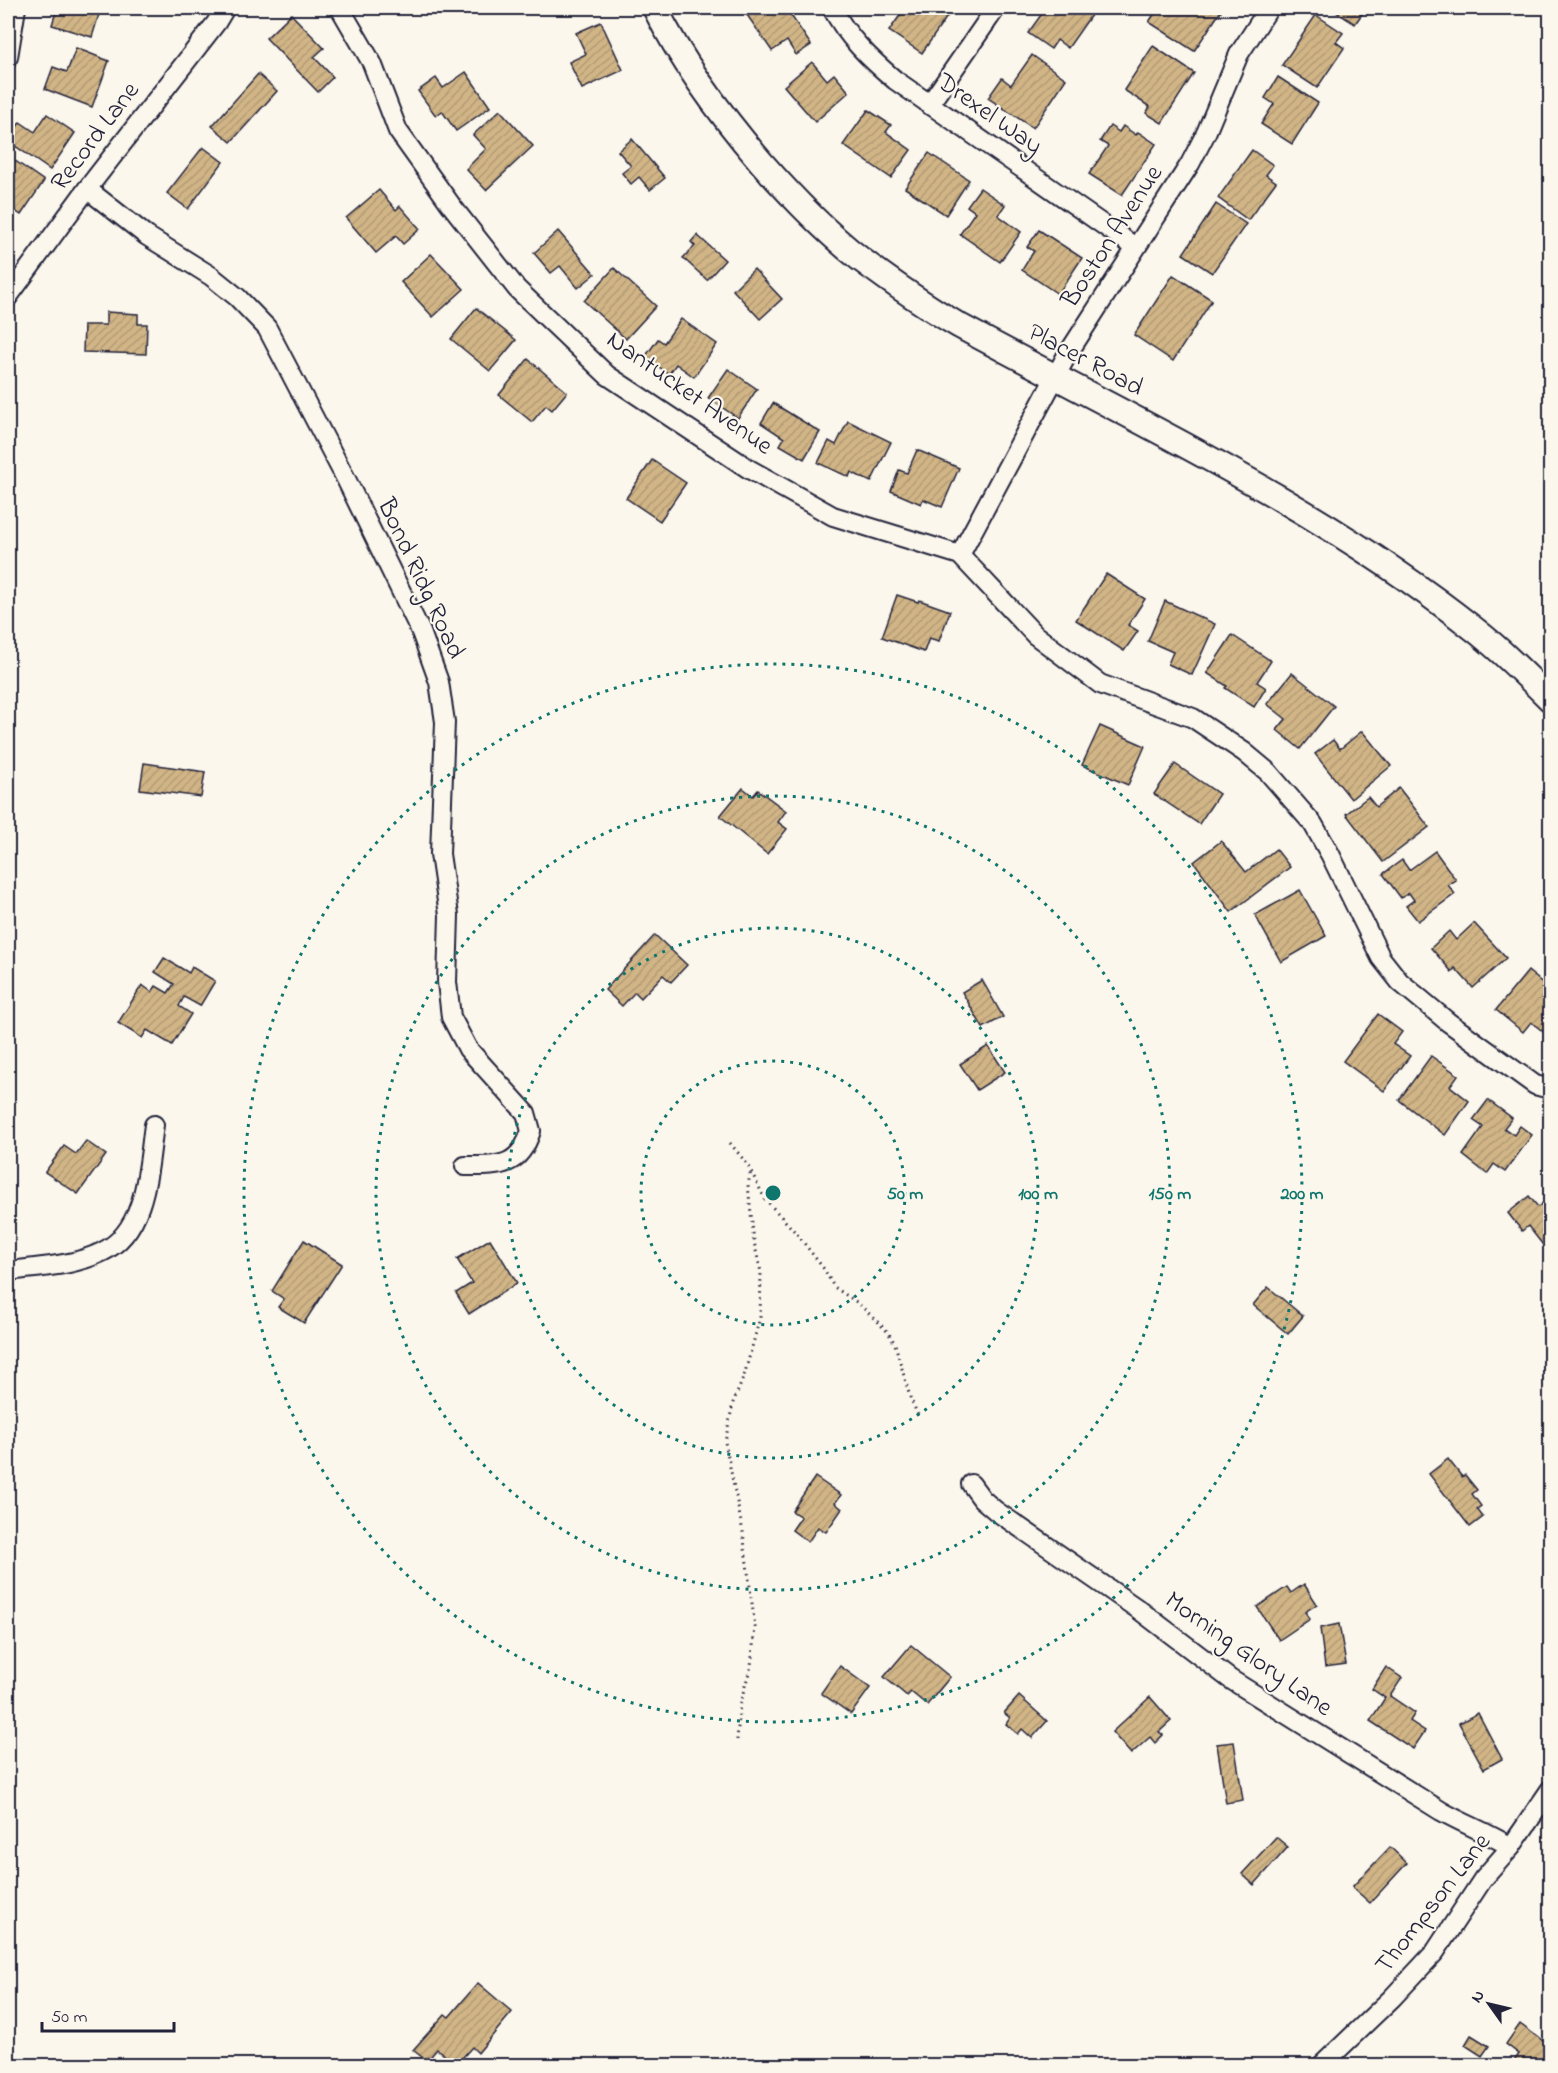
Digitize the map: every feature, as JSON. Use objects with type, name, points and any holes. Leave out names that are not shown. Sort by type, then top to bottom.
[{"type":"main road","name":"Placer Road","points":[[655,8],[694,75],[725,120],[787,192],[858,258],[927,307],[1055,378],[1199,453],[1329,528],[1413,583],[1476,630],[1551,699]]},
{"type":"street","points":[[8,57],[16,8]]},
{"type":"street","name":"Record Lane","points":[[8,297],[87,189],[216,23],[225,8]]},
{"type":"street","name":"Nantucket Avenue","points":[[339,8],[372,63],[398,131],[451,205],[517,289],[607,375],[749,469],[833,516],[960,555]]},
{"type":"street","name":"Drexel Way","points":[[832,8],[845,31],[862,52],[895,80],[1135,247]]},
{"type":"street","points":[[929,105],[996,8]]},
{"type":"street","name":"Boston Avenue","points":[[960,555],[1055,378],[1135,247],[1190,164],[1209,126],[1239,54],[1269,8]]},
{"type":"street","name":"Bond Ridg Road","points":[[87,189],[147,236],[211,276],[237,297],[267,328],[370,527],[430,654],[440,682],[445,722],[440,854],[449,915],[447,982],[451,1017],[468,1049],[526,1113],[531,1131],[522,1152],[508,1162],[490,1166],[465,1166]]},
{"type":"street","points":[[960,555],[1035,634],[1100,684],[1193,718],[1244,752],[1268,772],[1313,824],[1381,958],[1400,981],[1448,1022],[1535,1085],[1551,1089]]},
{"type":"street","points":[[8,1271],[67,1263],[95,1256],[106,1251],[125,1233],[140,1206],[154,1125]]},
{"type":"street","name":"Morning Glory Lane","points":[[971,1484],[982,1499],[996,1510],[1147,1616],[1230,1679],[1441,1811],[1465,1825],[1488,1833],[1511,1847]]},
{"type":"street","name":"Thompson Lane","points":[[1321,2066],[1392,1998],[1435,1952],[1483,1879],[1511,1847],[1551,1790]]},
{"type":"path","points":[[730,1143],[751,1170],[765,1199],[797,1234],[824,1269],[834,1287],[871,1314],[888,1332],[895,1344],[910,1397],[919,1418]]},
{"type":"path","points":[[737,1740],[740,1703],[751,1666],[755,1627],[743,1532],[725,1442],[733,1403],[744,1376],[760,1318],[761,1272],[754,1242],[748,1185],[751,1170]]},
{"type":"building","points":[[57,8],[101,8],[92,37],[52,25]]},
{"type":"building","points":[[759,8],[786,8],[811,45],[796,55],[787,41],[772,51],[747,15]]},
{"type":"building","points":[[905,8],[953,8],[922,53],[889,31]]},
{"type":"building","points":[[1046,8],[1096,8],[1068,48],[1057,40],[1051,49],[1028,33]]},
{"type":"building","points":[[1158,8],[1223,8],[1194,51],[1149,22]]},
{"type":"building","points":[[1330,8],[1366,8],[1355,24]]},
{"type":"building","points":[[291,14],[324,48],[314,57],[333,77],[318,92],[266,38]]},
{"type":"building","points":[[1316,15],[1343,33],[1336,42],[1344,48],[1317,88],[1282,65]]},
{"type":"building","points":[[601,22],[623,70],[582,89],[569,62],[586,54],[576,33]]},
{"type":"building","points":[[1153,46],[1194,73],[1162,123],[1146,113],[1150,107],[1124,90]]},
{"type":"building","points":[[76,48],[109,61],[92,107],[45,89],[53,67],[67,72]]},
{"type":"building","points":[[1032,55],[1066,79],[1033,128],[988,98],[1002,78],[1011,85]]},
{"type":"building","points":[[812,62],[827,80],[834,74],[849,92],[815,122],[784,86]]},
{"type":"building","points":[[466,72],[490,107],[456,131],[442,111],[436,116],[418,91],[436,78],[443,88]]},
{"type":"building","points":[[258,74],[277,91],[231,142],[212,126]]},
{"type":"building","points":[[1278,77],[1318,103],[1292,144],[1261,124],[1274,104],[1265,98]]},
{"type":"building","points":[[500,110],[533,146],[486,190],[466,169],[486,149],[473,135]]},
{"type":"building","points":[[868,110],[891,125],[886,132],[911,150],[891,178],[843,145]]},
{"type":"building","points":[[47,114],[75,133],[50,170],[8,141],[20,122],[35,132]]},
{"type":"building","points":[[1110,126],[1119,132],[1123,126],[1136,135],[1138,132],[1156,144],[1122,195],[1089,174],[1108,146],[1100,141]]},
{"type":"building","points":[[632,139],[665,178],[650,190],[639,177],[631,184],[622,173],[631,166],[618,151]]},
{"type":"building","points":[[203,147],[223,162],[188,209],[167,193]]},
{"type":"building","points":[[1252,150],[1273,165],[1266,175],[1276,182],[1248,220],[1218,198]]},
{"type":"building","points":[[929,153],[969,180],[946,215],[905,188]]},
{"type":"building","points":[[14,160],[44,181],[21,215],[8,206],[8,170]]},
{"type":"building","points":[[980,188],[1005,205],[998,215],[1021,232],[1000,262],[960,234],[975,212],[967,206]]},
{"type":"building","points":[[379,190],[396,210],[400,206],[420,229],[403,244],[396,236],[376,253],[346,218]]},
{"type":"building","points":[[1216,204],[1246,224],[1212,273],[1183,254]]},
{"type":"building","points":[[1039,230],[1082,258],[1058,294],[1022,270],[1034,251],[1027,247]]},
{"type":"building","points":[[558,231],[595,274],[578,288],[560,266],[551,273],[534,253]]},
{"type":"building","points":[[697,235],[725,260],[707,280],[683,258],[695,246],[691,242]]},
{"type":"building","points":[[431,254],[464,289],[433,317],[401,282]]},
{"type":"building","points":[[614,268],[656,306],[626,339],[584,301]]},
{"type":"building","points":[[754,269],[782,299],[760,319],[733,290]]},
{"type":"building","points":[[1173,275],[1212,300],[1173,361],[1134,335]]},
{"type":"building","points":[[476,308],[516,340],[490,371],[451,339]]},
{"type":"building","points":[[106,312],[138,314],[138,324],[147,324],[146,354],[83,352],[84,325],[106,325]]},
{"type":"building","points":[[681,319],[717,344],[694,377],[676,364],[669,374],[645,357],[658,339],[664,343]]},
{"type":"building","points":[[528,359],[567,392],[552,410],[546,405],[532,422],[499,395]]},
{"type":"building","points":[[728,369],[757,389],[738,418],[708,398]]},
{"type":"building","points":[[773,403],[820,432],[804,459],[780,445],[784,438],[761,423]]},
{"type":"building","points":[[848,421],[891,442],[871,482],[851,472],[849,477],[818,463],[829,441],[836,445]]},
{"type":"building","points":[[917,450],[959,468],[942,507],[923,499],[921,504],[891,491],[899,470],[907,473]]},
{"type":"building","points":[[652,460],[686,483],[660,521],[626,498]]},
{"type":"building","points":[[1106,574],[1145,599],[1128,625],[1138,631],[1124,651],[1076,620]]},
{"type":"building","points":[[897,595],[950,611],[939,641],[929,638],[924,652],[882,637]]},
{"type":"building","points":[[1165,601],[1215,624],[1192,675],[1168,664],[1173,652],[1148,641]]},
{"type":"building","points":[[1232,635],[1271,661],[1257,682],[1266,688],[1254,707],[1207,673]]},
{"type":"building","points":[[1292,673],[1334,706],[1300,749],[1277,730],[1286,719],[1267,704]]},
{"type":"building","points":[[1100,726],[1145,746],[1128,785],[1082,765]]},
{"type":"building","points":[[1362,731],[1391,766],[1351,799],[1315,754],[1333,740],[1340,749]]},
{"type":"building","points":[[144,763],[205,772],[201,797],[140,789]]},
{"type":"building","points":[[1175,764],[1219,794],[1199,824],[1154,794]]},
{"type":"building","points":[[743,788],[753,796],[758,790],[786,811],[778,822],[787,829],[767,854],[720,816]]},
{"type":"building","points":[[1399,788],[1429,827],[1383,862],[1346,814],[1368,797],[1376,807]]},
{"type":"building","points":[[1221,841],[1246,872],[1276,849],[1290,867],[1231,912],[1194,862]]},
{"type":"building","points":[[1435,851],[1456,880],[1448,885],[1455,894],[1418,921],[1406,906],[1414,900],[1409,893],[1401,898],[1383,874],[1402,860],[1409,870]]},
{"type":"building","points":[[1300,890],[1326,936],[1281,962],[1255,915]]},
{"type":"building","points":[[1474,923],[1506,958],[1473,988],[1455,968],[1452,972],[1431,948],[1449,931],[1456,940]]},
{"type":"building","points":[[655,935],[687,965],[671,982],[663,975],[641,998],[635,992],[622,1006],[605,990]]},
{"type":"building","points":[[164,958],[189,973],[192,967],[215,981],[200,1006],[184,997],[179,1006],[191,1014],[172,1045],[147,1030],[142,1038],[118,1023],[142,985],[152,992],[156,986],[168,993],[174,984],[155,972]]},
{"type":"building","points":[[1528,971],[1550,989],[1550,1037],[1531,1022],[1523,1032],[1496,1010]]},
{"type":"building","points":[[982,980],[1003,1017],[983,1028],[962,992]]},
{"type":"building","points":[[1378,1014],[1402,1032],[1393,1044],[1410,1056],[1384,1091],[1343,1061]]},
{"type":"building","points":[[988,1046],[1005,1072],[977,1090],[960,1064]]},
{"type":"building","points":[[1431,1056],[1458,1075],[1450,1086],[1469,1101],[1445,1135],[1399,1100]]},
{"type":"building","points":[[1488,1100],[1512,1118],[1504,1128],[1514,1135],[1520,1126],[1532,1135],[1505,1172],[1494,1164],[1487,1174],[1463,1155],[1483,1127],[1473,1120]]},
{"type":"building","points":[[86,1141],[106,1155],[78,1194],[45,1172],[64,1146],[76,1154]]},
{"type":"building","points":[[1529,1196],[1538,1207],[1550,1197],[1550,1247],[1547,1250],[1528,1226],[1522,1231],[1508,1213]]},
{"type":"building","points":[[490,1239],[517,1283],[469,1314],[456,1293],[472,1283],[457,1259]]},
{"type":"building","points":[[304,1240],[342,1264],[304,1323],[278,1307],[284,1299],[272,1291]]},
{"type":"building","points":[[1268,1287],[1303,1316],[1288,1334],[1253,1305]]},
{"type":"building","points":[[1448,1459],[1462,1477],[1465,1475],[1477,1490],[1472,1494],[1481,1506],[1477,1509],[1483,1517],[1470,1527],[1429,1474]]},
{"type":"building","points":[[815,1477],[841,1495],[835,1503],[842,1509],[826,1532],[818,1527],[808,1542],[792,1530],[801,1517],[792,1511]]},
{"type":"building","points":[[1304,1584],[1317,1604],[1305,1612],[1310,1619],[1279,1640],[1257,1607],[1287,1587],[1291,1593]]},
{"type":"building","points":[[1339,1624],[1346,1664],[1325,1667],[1320,1628]]},
{"type":"building","points":[[911,1645],[950,1677],[927,1705],[911,1692],[907,1696],[884,1677]]},
{"type":"building","points":[[840,1666],[870,1688],[851,1714],[821,1693]]},
{"type":"building","points":[[1386,1667],[1402,1678],[1390,1696],[1415,1713],[1410,1721],[1425,1731],[1413,1749],[1370,1721],[1385,1698],[1372,1689]]},
{"type":"building","points":[[1019,1696],[1047,1721],[1032,1738],[1022,1729],[1018,1734],[1006,1724],[1010,1718],[1004,1713]]},
{"type":"building","points":[[1150,1697],[1171,1721],[1159,1732],[1163,1735],[1155,1743],[1150,1737],[1131,1754],[1112,1732]]},
{"type":"building","points":[[1478,1713],[1502,1759],[1484,1769],[1459,1723]]},
{"type":"building","points":[[1234,1742],[1243,1800],[1226,1803],[1217,1744]]},
{"type":"building","points":[[1276,1837],[1288,1847],[1254,1885],[1242,1874]]},
{"type":"building","points":[[1390,1847],[1407,1863],[1370,1903],[1352,1887]]},
{"type":"building","points":[[478,1983],[512,2012],[478,2053],[472,2047],[456,2065],[437,2049],[427,2061],[413,2050],[445,2014],[449,2017]]},
{"type":"building","points":[[1520,2024],[1550,2046],[1550,2056],[1544,2066],[1517,2066],[1513,2063],[1519,2054],[1506,2044]]},
{"type":"building","points":[[1471,2035],[1489,2046],[1482,2056],[1465,2045]]}]
